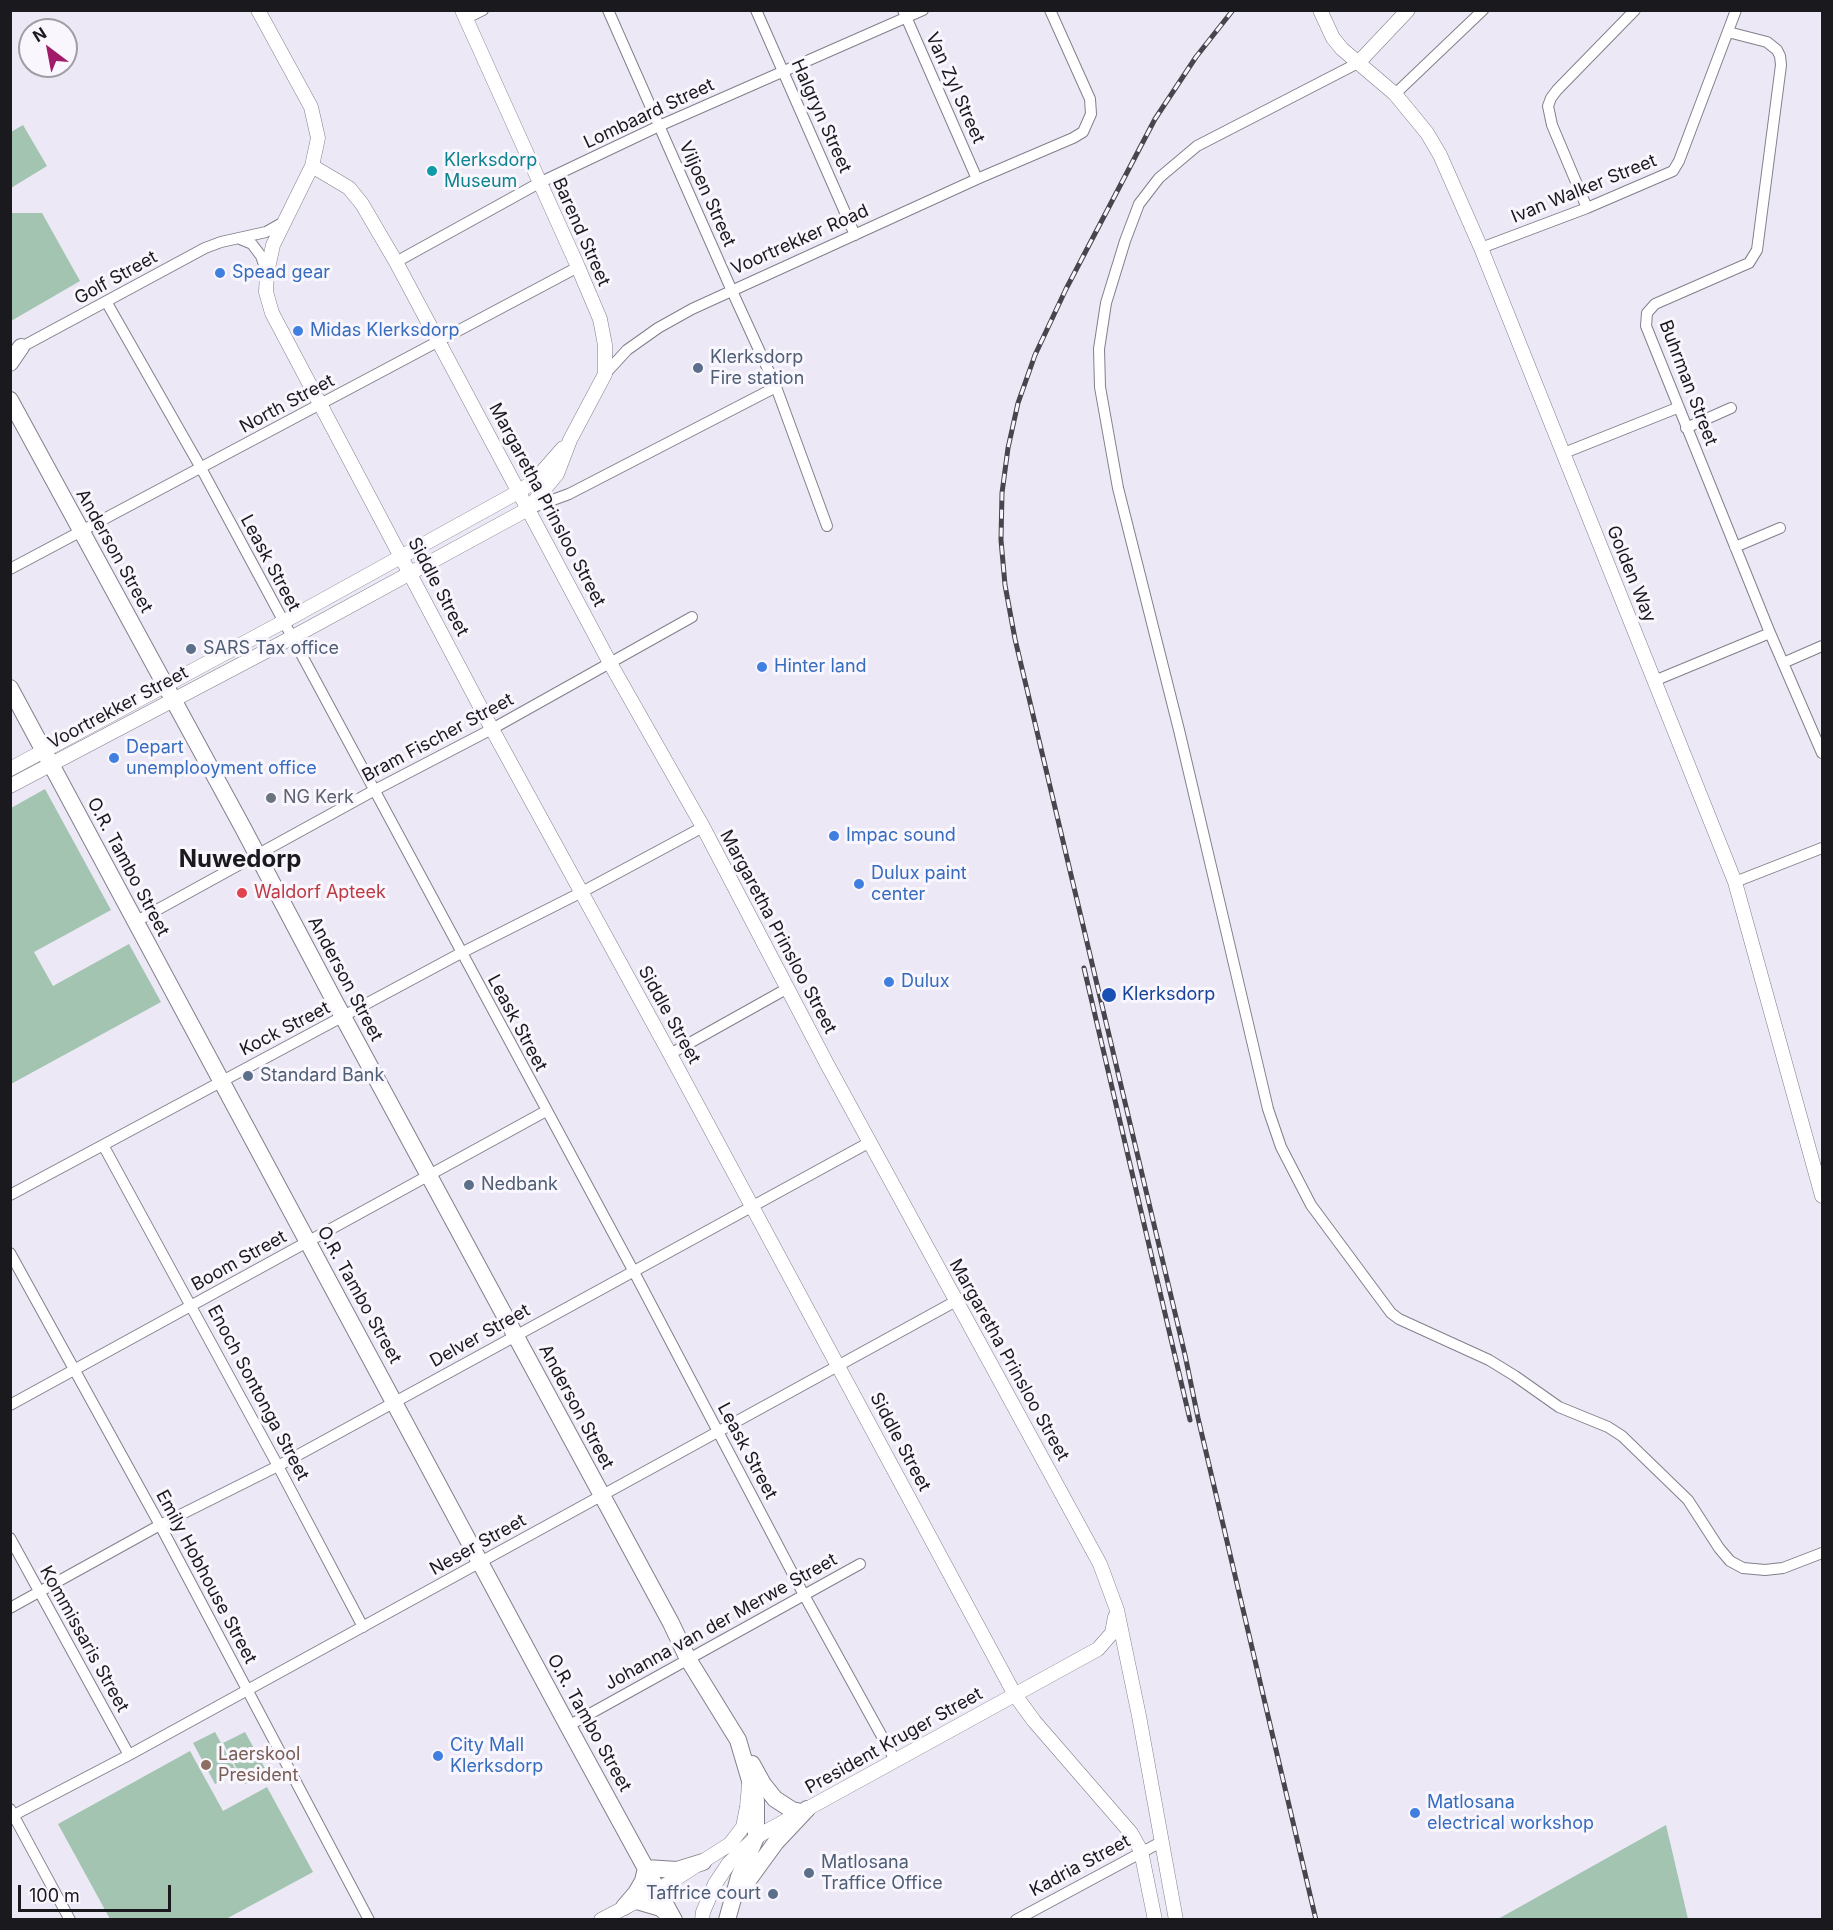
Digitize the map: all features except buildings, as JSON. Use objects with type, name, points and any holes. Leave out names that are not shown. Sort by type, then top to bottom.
[{"type":"main road","points":[[10,363],[14,350]]},
{"type":"main road","name":"Anderson Street","points":[[10,388],[13,404],[671,1623],[688,1659],[738,1740],[756,1801],[756,1837]]},
{"type":"main road","name":"O.R. Tambo Street","points":[[10,688],[673,1920]]},
{"type":"main road","points":[[738,1740],[763,1784],[775,1799],[792,1810],[804,1811]]},
{"type":"main road","points":[[728,1914],[776,1842],[804,1811]]},
{"type":"main road","points":[[728,1914],[739,1877],[756,1837]]},
{"type":"main road","points":[[673,1920],[661,1908],[631,1904],[643,1881],[646,1868],[677,1870],[703,1862]]},
{"type":"street","points":[[258,10],[310,107],[318,138],[312,166]]},
{"type":"street","points":[[463,15],[483,10]]},
{"type":"street","name":"Viljoen Street","points":[[608,10],[776,387],[827,526]]},
{"type":"street","name":"Halgryn Street","points":[[756,10],[855,235]]},
{"type":"street","name":"Lombaard Street","points":[[396,262],[539,183],[905,14],[923,10]]},
{"type":"street","name":"Voortrekker Road","points":[[528,509],[557,474],[570,440],[605,374],[627,350],[658,328],[732,291],[1083,132],[1088,124],[1092,106],[1050,10]]},
{"type":"street","name":"Golden Way","points":[[1320,10],[1333,38],[1342,50],[1395,94],[1427,133],[1440,155],[1480,248],[1735,882],[1822,1196]]},
{"type":"street","points":[[1408,10],[1358,63],[1197,146],[1159,178],[1139,204],[1125,241],[1106,303],[1099,349],[1100,387],[1118,488],[1179,730],[1268,1109],[1281,1147],[1311,1205],[1391,1313],[1489,1360],[1559,1407],[1608,1427],[1622,1436],[1688,1500],[1730,1561],[1743,1568],[1765,1570],[1783,1568],[1822,1553]]},
{"type":"street","points":[[1395,94],[1483,10]]},
{"type":"street","points":[[1587,208],[1552,125],[1548,106],[1557,90],[1635,10]]},
{"type":"street","name":"Ivan Walker Street","points":[[1480,248],[1587,208],[1668,174],[1676,167],[1736,10]]},
{"type":"street","name":"Van Zyl Street","points":[[905,14],[977,179]]},
{"type":"street","name":"Barend Street","points":[[463,15],[600,319],[605,345],[605,374]]},
{"type":"street","name":"Buhrman Street","points":[[1728,32],[1767,42],[1777,50],[1780,56],[1781,64],[1757,250],[1749,262],[1655,304],[1647,313],[1646,326],[1677,408],[1822,753]]},
{"type":"street","name":"Siddle Street","points":[[312,166],[273,245],[267,273],[266,292],[272,313],[492,729],[1016,1695],[1034,1721],[1118,1816],[1141,1851]]},
{"type":"street","name":"Margaretha Prinsloo Street","points":[[312,166],[349,188],[362,204],[396,262],[610,663],[703,827],[870,1142],[1100,1564],[1117,1610],[1176,1920]]},
{"type":"street","name":"Golf Street","points":[[14,350],[107,303],[205,248],[266,232],[282,224]]},
{"type":"street","points":[[240,239],[252,244],[261,256],[267,273]]},
{"type":"street","name":"North Street","points":[[10,568],[578,267]]},
{"type":"street","name":"Leask Street","points":[[107,303],[201,468],[804,1595],[895,1760]]},
{"type":"street","points":[[528,509],[569,494],[776,387]]},
{"type":"street","points":[[1564,453],[1677,408]]},
{"type":"street","points":[[1686,428],[1731,408]]},
{"type":"street","name":"Voortrekker Road","points":[[520,491],[535,480],[570,440]]},
{"type":"street","name":"Voortrekker Street","points":[[169,693],[284,622],[520,491]]},
{"type":"street","name":"Voortrekker Street","points":[[10,769],[47,757],[169,693],[291,638],[528,509]]},
{"type":"street","points":[[1735,547],[1780,528]]},
{"type":"street","name":"Bram Fischer Street","points":[[135,921],[492,729],[692,617]]},
{"type":"street","points":[[1654,681],[1770,633]]},
{"type":"street","points":[[1783,663],[1822,646]]},
{"type":"street","name":"Voortrekker Street","points":[[10,786],[47,757]]},
{"type":"street","name":"Kock Street","points":[[10,1196],[460,953],[582,892],[703,827]]},
{"type":"street","points":[[1735,882],[1822,848]]},
{"type":"street","points":[[670,1054],[788,988]]},
{"type":"street","name":"Boom Street","points":[[10,1405],[546,1111]]},
{"type":"street","name":"Delver Street","points":[[10,1608],[160,1525],[278,1466],[870,1142]]},
{"type":"street","name":"Enoch Sontonga Street","points":[[103,1145],[192,1306],[363,1627]]},
{"type":"street","name":"Emily Hobhouse Street","points":[[10,1253],[160,1525],[369,1920]]},
{"type":"street","name":"Neser Street","points":[[12,1812],[129,1755],[956,1301]]},
{"type":"street","name":"Kommissaris Street","points":[[10,1538],[129,1755]]},
{"type":"street","name":"Johanna van der Merwe Street","points":[[568,1726],[860,1564]]},
{"type":"street","name":"President Kruger Street","points":[[702,1920],[715,1884],[729,1863],[756,1837],[1098,1649],[1112,1633],[1117,1610]]},
{"type":"street","points":[[601,1920],[658,1890],[730,1844],[742,1827],[747,1807],[749,1780]]},
{"type":"street","points":[[12,1812],[70,1920]]},
{"type":"street","name":"Kadria Street","points":[[1016,1920],[1161,1842]]},
{"type":"street","points":[[1141,1851],[1155,1920]]},
{"type":"green space","points":[[23,125],[47,166],[11,188],[11,132]]},
{"type":"green space","points":[[10,213],[42,213],[80,281],[11,321]]},
{"type":"green space","points":[[45,789],[111,910],[34,952],[53,986],[129,944],[161,1002],[11,1084],[11,808]]},
{"type":"green space","points":[[215,1732],[237,1772],[215,1784],[193,1743]]},
{"type":"green space","points":[[245,1732],[267,1772],[245,1784],[223,1743]]},
{"type":"green space","name":"Laerskool President","points":[[190,1751],[223,1811],[267,1787],[313,1872],[226,1919],[110,1919],[58,1824]]},
{"type":"green space","points":[[1666,1825],[1688,1919],[1498,1919],[1532,1900]]},
{"type":"railway","points":[[1233,10],[1196,57],[1155,119],[1066,289],[1035,355],[1018,403],[1008,448],[1002,493],[1001,540],[1005,585],[1015,639],[1316,1920]]},
{"type":"railway","points":[[1084,968],[1190,1420]]},
{"type":"place","name":"Klerksdorp Museum","points":[[432,171]]},
{"type":"place","name":"Spead gear","points":[[220,273]]},
{"type":"place","name":"Midas Klerksdorp","points":[[298,331]]},
{"type":"place","name":"Klerksdorp Fire station","points":[[698,368]]},
{"type":"place","name":"SARS Tax office","points":[[191,649]]},
{"type":"place","name":"Hinter land","points":[[762,667]]},
{"type":"place","name":"Depart unemplooyment office","points":[[114,758]]},
{"type":"place","name":"NG Kerk","points":[[271,798]]},
{"type":"place","name":"Impac sound","points":[[834,836]]},
{"type":"place","name":"Dulux paint center","points":[[859,884]]},
{"type":"place","name":"Waldorf Apteek","points":[[242,893]]},
{"type":"place","name":"Dulux","points":[[889,982]]},
{"type":"place","name":"Klerksdorp","points":[[1109,995]]},
{"type":"place","name":"Standard Bank","points":[[248,1076]]},
{"type":"place","name":"Nedbank","points":[[469,1185]]},
{"type":"place","name":"City Mall Klerksdorp","points":[[438,1756]]},
{"type":"place","name":"Laerskool President","points":[[206,1765]]},
{"type":"place","name":"Matlosana electrical workshop","points":[[1415,1813]]},
{"type":"place","name":"Matlosana Traffice Office","points":[[809,1873]]},
{"type":"place","name":"Taffrice court","points":[[773,1894]]},
{"type":"district","name":"Nuwedorp","points":[[240,860]]}]
